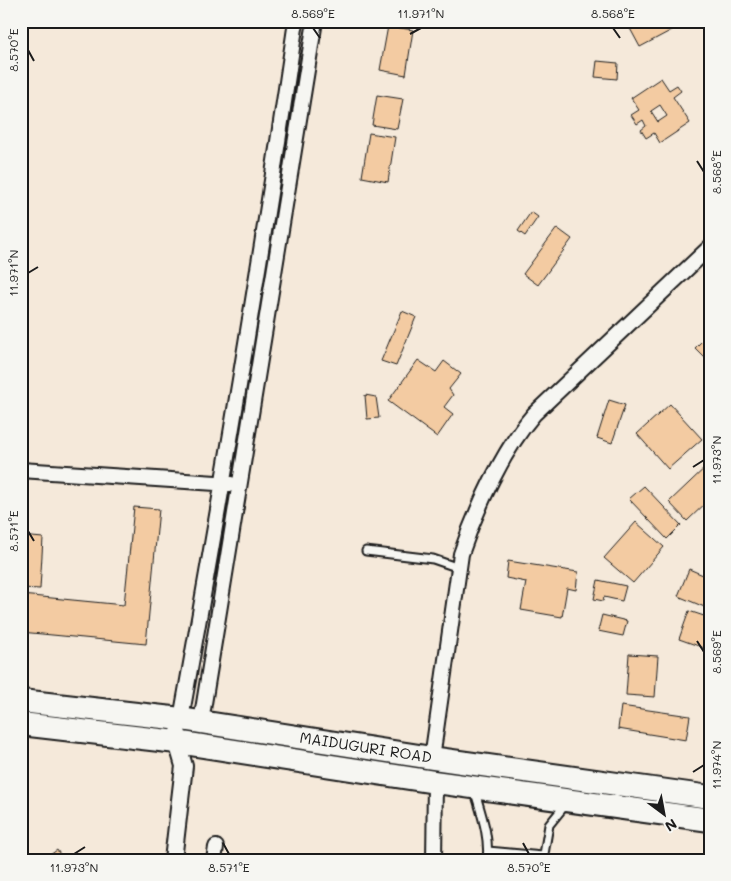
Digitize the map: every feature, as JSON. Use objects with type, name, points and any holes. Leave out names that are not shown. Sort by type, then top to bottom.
[{"type":"highway","name":"MAIDUGURI ROAD","points":[[21,701],[191,721],[432,758],[710,797]]},
{"type":"highway","name":"MAIDUGURI ROAD","points":[[21,724],[188,744],[435,782],[710,820]]},
{"type":"street","points":[[173,860],[184,766],[224,484],[269,208],[296,21]]},
{"type":"street","points":[[191,721],[240,485],[315,21]]},
{"type":"street","points":[[432,758],[459,568],[472,523],[518,433],[534,414],[710,247]]},
{"type":"street","points":[[21,470],[240,485]]},
{"type":"street","points":[[434,860],[435,782]]},
{"type":"lane","points":[[366,551],[433,560],[459,568]]},
{"type":"lane","points":[[474,787],[484,823],[488,851],[487,860]]},
{"type":"lane","points":[[488,851],[543,858],[549,825],[569,800]]},
{"type":"building","points":[[626,21],[668,21],[672,30],[640,47]]},
{"type":"building","points":[[388,26],[413,30],[406,75],[380,70]]},
{"type":"building","points":[[597,61],[618,63],[617,79],[595,77]]},
{"type":"building","points":[[661,78],[669,90],[677,85],[681,91],[673,97],[690,123],[660,143],[654,133],[646,138],[641,130],[646,126],[643,120],[637,124],[631,115],[639,110],[631,98]],"holes":[[[660,105],[667,116],[658,122],[651,111]]]},
{"type":"building","points":[[377,95],[403,99],[397,129],[372,125]]},
{"type":"building","points":[[369,133],[395,137],[388,182],[362,177]]},
{"type":"building","points":[[531,212],[538,217],[525,236],[518,231]]},
{"type":"building","points":[[557,228],[572,239],[538,285],[523,274]]},
{"type":"building","points":[[402,311],[416,317],[396,366],[381,361]]},
{"type":"building","points":[[710,333],[710,363],[695,348]]},
{"type":"building","points":[[418,360],[436,372],[444,361],[461,374],[449,389],[453,395],[444,407],[453,414],[437,437],[388,401]]},
{"type":"building","points":[[365,395],[376,397],[379,418],[367,419]]},
{"type":"building","points":[[609,400],[625,405],[612,443],[597,438]]},
{"type":"building","points":[[670,404],[702,439],[668,469],[637,434]]},
{"type":"building","points":[[710,463],[710,499],[687,521],[669,502]]},
{"type":"building","points":[[644,486],[681,525],[667,539],[629,499]]},
{"type":"building","points":[[134,507],[159,509],[146,644],[21,632],[21,595],[124,605]]},
{"type":"building","points":[[636,522],[664,547],[633,583],[604,558]]},
{"type":"building","points":[[21,536],[43,538],[40,589],[21,588]]},
{"type":"building","points":[[508,561],[578,572],[576,590],[567,588],[562,617],[521,610],[526,582],[506,578]]},
{"type":"building","points":[[689,569],[710,578],[710,602],[707,608],[678,596]]},
{"type":"building","points":[[598,580],[626,586],[622,601],[604,597],[603,601],[594,599]]},
{"type":"building","points":[[689,611],[710,618],[710,650],[679,639]]},
{"type":"building","points":[[602,615],[627,621],[623,636],[598,631]]},
{"type":"building","points":[[629,654],[658,656],[655,697],[626,695]]},
{"type":"building","points":[[621,706],[690,716],[686,740],[618,729]]},
{"type":"building","points":[[21,846],[35,858],[34,860],[21,860]]},
{"type":"building","points":[[57,850],[64,860],[43,860]]}]
